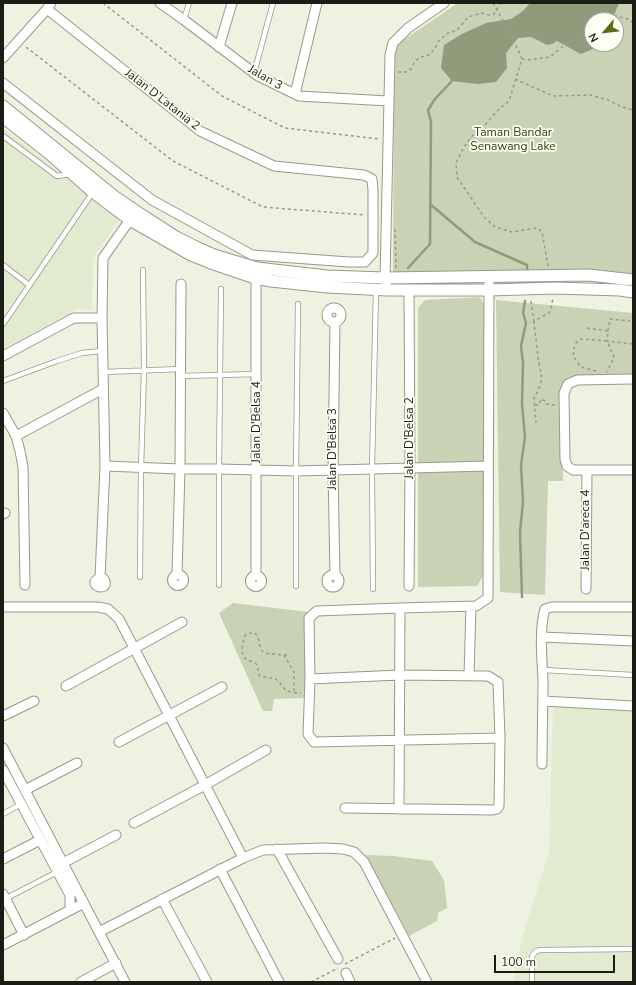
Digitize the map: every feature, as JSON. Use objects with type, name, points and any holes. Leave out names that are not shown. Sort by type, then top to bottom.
[{"type":"street","name":"Jalan 3","points":[[160,3],[258,76],[299,96],[388,102]]},
{"type":"street","points":[[219,47],[232,3]]},
{"type":"street","points":[[295,94],[317,3]]},
{"type":"street","points":[[383,286],[390,55],[393,43],[408,28],[444,3]]},
{"type":"street","points":[[3,58],[49,6]]},
{"type":"street","name":"Jalan D’Latania 2","points":[[49,6],[200,131],[274,166],[364,175],[372,179],[373,216]]},
{"type":"street","points":[[3,83],[152,200],[252,255],[365,262],[373,253],[373,216]]},
{"type":"street","points":[[3,106],[114,196],[133,216]]},
{"type":"street","points":[[3,117],[28,136],[93,192],[133,216],[196,247],[256,273],[326,276],[409,290],[555,288],[620,290],[633,292]]},
{"type":"street","points":[[100,578],[105,466],[104,372],[102,351],[103,258],[133,216]]},
{"type":"street","name":"Jalan D'Belsa 4","points":[[256,273],[256,575]]},
{"type":"street","points":[[383,286],[489,278],[589,275],[633,280]]},
{"type":"street","points":[[489,278],[488,598],[476,606],[317,611],[309,618],[310,679],[308,734],[314,742],[500,738]]},
{"type":"street","points":[[177,575],[180,470],[181,284]]},
{"type":"street","name":"Jalan D'Belsa 2","points":[[409,290],[409,586]]},
{"type":"street","points":[[3,356],[74,318],[102,318]]},
{"type":"street","name":"Jalan D'Belsa 3","points":[[335,322],[333,470],[335,576]]},
{"type":"street","points":[[633,379],[607,376],[577,380],[568,384],[564,393],[565,459],[567,466],[573,470],[633,470]]},
{"type":"street","points":[[16,436],[103,389]]},
{"type":"street","points":[[3,413],[16,436],[23,467],[25,585]]},
{"type":"street","points":[[105,466],[180,470],[219,469],[296,471],[488,466]]},
{"type":"street","name":"Jalan D'areca 4","points":[[586,589],[587,470]]},
{"type":"street","points":[[469,676],[471,606]]},
{"type":"street","points":[[3,607],[98,607],[108,609],[119,619],[243,858]]},
{"type":"street","points":[[542,764],[542,637],[545,609],[552,607],[633,607]]},
{"type":"street","points":[[399,809],[400,608]]},
{"type":"street","points":[[66,686],[182,622]]},
{"type":"street","points":[[542,637],[633,641]]},
{"type":"street","points":[[310,679],[400,676],[488,676],[498,682],[500,738],[499,806],[496,809],[345,808]]},
{"type":"street","points":[[119,742],[222,687]]},
{"type":"street","points":[[3,716],[34,701]]},
{"type":"street","points":[[543,702],[633,706]]},
{"type":"street","points":[[3,748],[126,982]]},
{"type":"street","points":[[134,823],[266,750]]},
{"type":"street","points":[[25,790],[76,763]]},
{"type":"street","points":[[4,773],[70,895],[70,910]]},
{"type":"street","points":[[63,863],[116,835]]},
{"type":"street","points":[[3,859],[40,840]]},
{"type":"street","points":[[99,932],[220,869],[263,850],[324,848],[343,849],[354,852],[364,862],[427,982]]},
{"type":"street","points":[[277,849],[338,959]]},
{"type":"street","points":[[220,869],[279,982]]},
{"type":"street","points":[[4,896],[24,935]]},
{"type":"street","points":[[162,899],[207,982]]},
{"type":"street","points":[[3,945],[84,903]]},
{"type":"street","points":[[81,982],[116,963]]},
{"type":"street","points":[[346,973],[350,982]]},
{"type":"lane","points":[[184,20],[189,3]]},
{"type":"lane","points":[[254,73],[273,3]]},
{"type":"lane","points":[[3,136],[57,176],[72,174]]},
{"type":"lane","points":[[3,324],[93,192]]},
{"type":"lane","points":[[3,265],[29,285]]},
{"type":"lane","points":[[140,577],[144,371],[143,270]]},
{"type":"lane","points":[[373,588],[372,469],[383,286]]},
{"type":"lane","points":[[219,585],[221,290]]},
{"type":"lane","points":[[296,586],[298,304]]},
{"type":"lane","points":[[3,381],[82,353],[102,351]]},
{"type":"lane","points":[[104,372],[144,371],[220,375],[257,374]]},
{"type":"lane","points":[[543,670],[633,675]]},
{"type":"lane","points":[[3,814],[21,804]]},
{"type":"lane","points":[[4,896],[57,872]]},
{"type":"lane","points":[[532,982],[532,956],[536,952],[542,950],[633,949]]},
{"type":"path","points":[[103,3],[222,96],[285,128],[379,139]]},
{"type":"path","points":[[493,3],[522,59],[509,101],[499,109],[485,126],[472,136],[464,147],[456,163],[457,177],[484,217],[495,227],[512,232],[537,228],[542,232],[549,276]]},
{"type":"path","points":[[389,72],[406,72],[411,69],[414,61],[429,55],[446,34],[457,30],[468,17],[482,13],[489,15],[494,14],[501,3]]},
{"type":"path","points":[[624,18],[633,23]]},
{"type":"path","points":[[522,59],[527,60],[550,57],[562,47],[576,39],[584,41]]},
{"type":"path","points":[[18,41],[173,160],[263,207],[373,216]]},
{"type":"path","points":[[515,79],[553,96],[590,95],[608,100],[622,107],[633,110]]},
{"type":"path","points":[[395,229],[396,268]]},
{"type":"path","points":[[531,301],[542,379],[534,398],[536,423]]},
{"type":"path","points":[[534,321],[549,313],[551,308]]},
{"type":"path","points":[[630,321],[610,319],[607,342],[614,357],[607,376],[581,367],[573,356],[575,344],[581,339],[607,342],[633,344]]},
{"type":"path","points":[[587,328],[608,331]]},
{"type":"path","points":[[534,405],[539,405],[541,399],[545,401],[546,404],[564,405]]},
{"type":"path","points":[[287,655],[265,653],[261,649],[259,639],[256,634],[251,632],[246,634],[242,655],[256,664],[259,675],[263,678],[275,679],[287,692],[309,694]]},
{"type":"path","points":[[284,655],[294,672],[294,692]]},
{"type":"path","points":[[311,982],[402,934]]},
{"type":"shaded area","points":[[530,3],[619,3],[615,12],[584,12],[584,52],[586,52],[581,54],[557,41],[547,45],[531,37],[518,38],[506,53],[507,68],[496,82],[477,84],[452,81],[441,68],[444,45],[462,34],[486,23],[511,19],[523,11]]},
{"type":"shaded area","points":[[3,128],[119,220],[93,258],[92,310],[77,309],[3,349]]},
{"type":"shaded area","points":[[553,706],[633,711],[633,982],[513,982],[523,935],[549,852]]},
{"type":"green space","name":"Taman Bandar Senawang Lake","points":[[458,3],[633,3],[633,276],[393,275],[394,55],[399,43]]},
{"type":"green space","points":[[480,297],[486,309],[484,574],[477,586],[418,587],[418,308],[425,300]]},
{"type":"green space","points":[[496,300],[633,313],[633,377],[572,378],[561,399],[563,481],[548,481],[545,595],[500,592]]},
{"type":"green space","points":[[233,603],[308,612],[305,698],[274,699],[272,711],[263,711],[219,613]]},
{"type":"green space","points":[[366,855],[393,856],[432,861],[444,880],[447,908],[438,913],[437,921],[409,936]]},
{"type":"waterway","points":[[408,268],[430,244],[431,122],[428,110],[435,99],[452,81]]},
{"type":"waterway","points":[[430,204],[475,242],[527,265],[527,270]]},
{"type":"waterway","points":[[522,597],[520,532],[523,502],[521,465],[525,437],[522,404],[523,363],[521,346],[526,323],[523,313],[525,301]]}]
